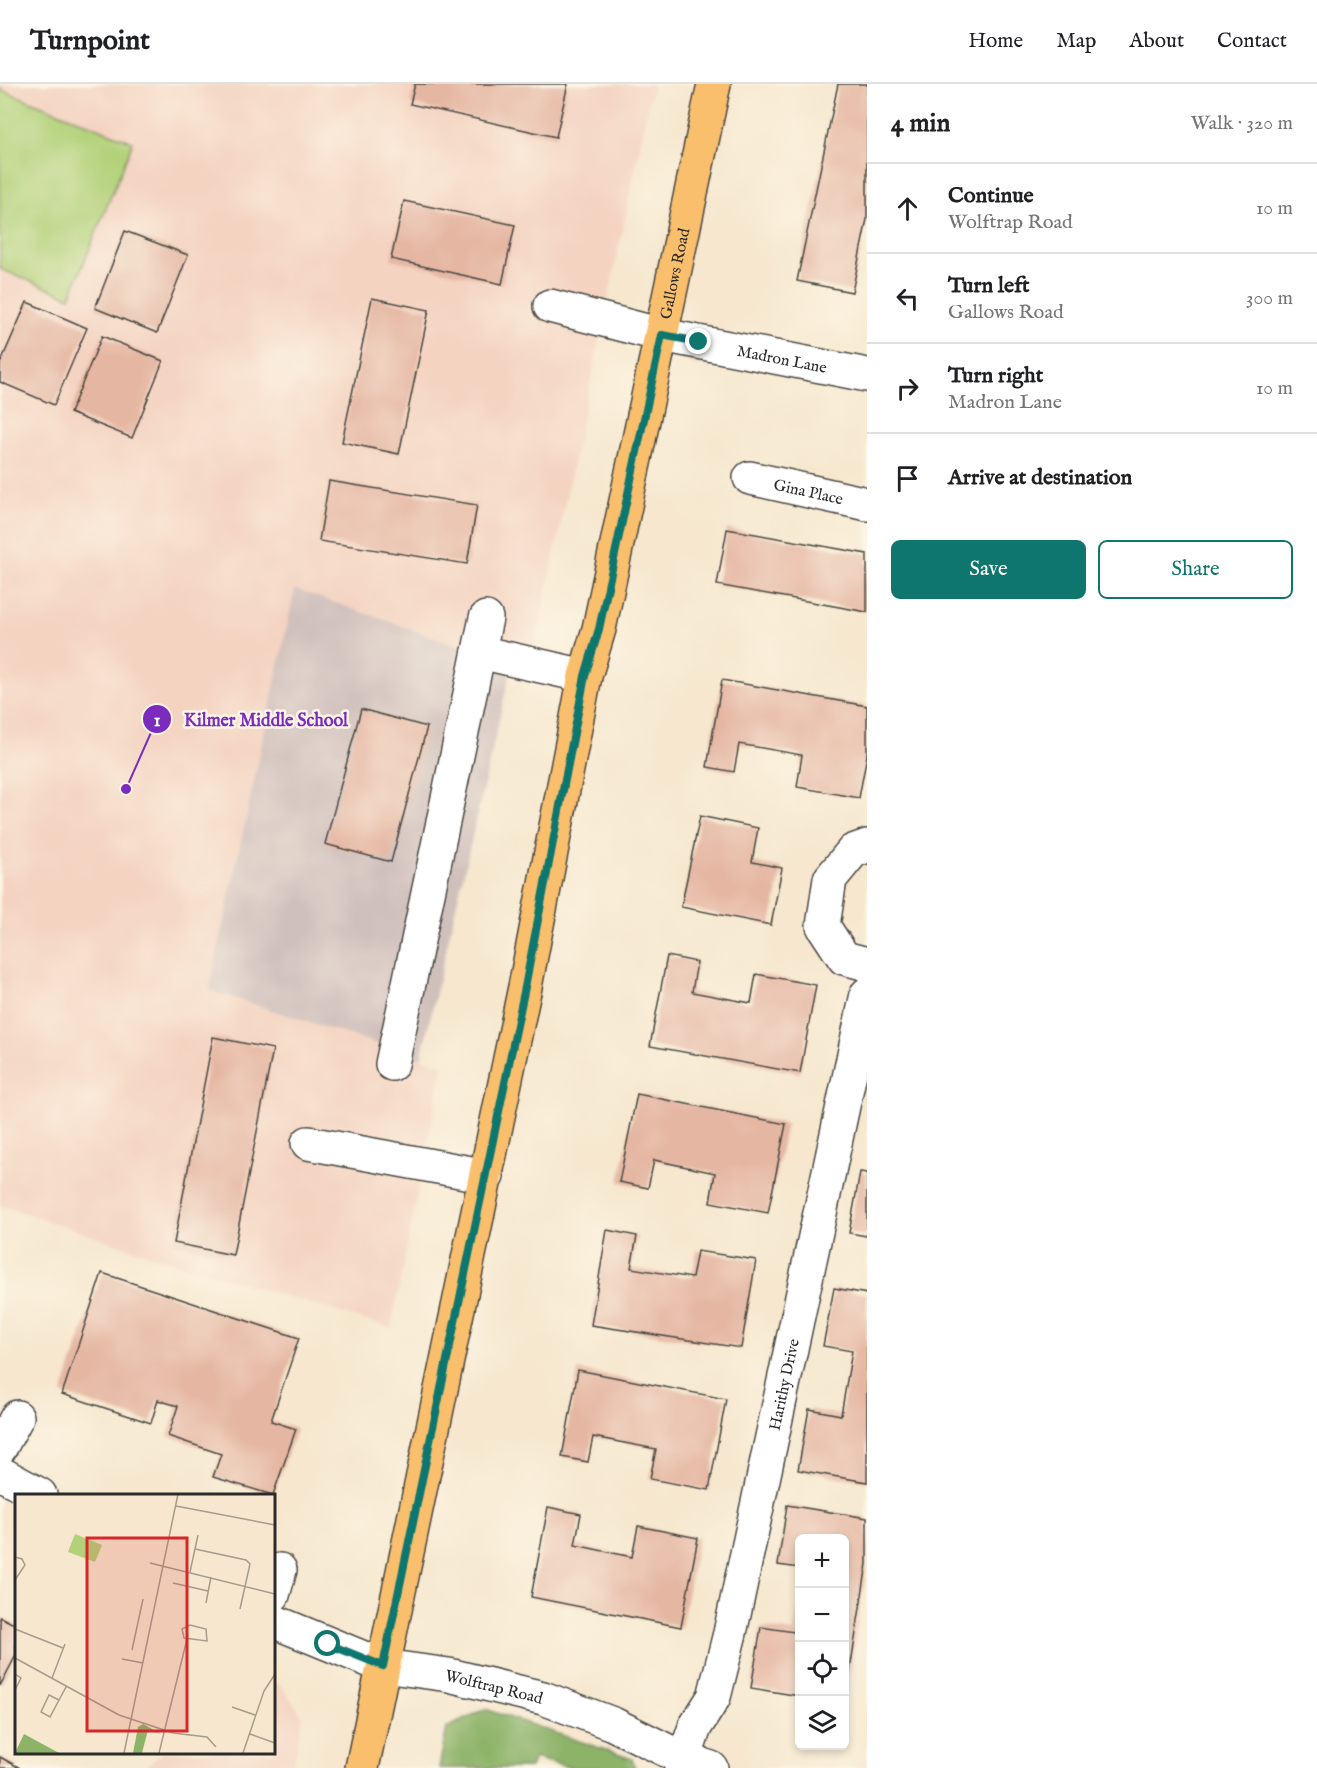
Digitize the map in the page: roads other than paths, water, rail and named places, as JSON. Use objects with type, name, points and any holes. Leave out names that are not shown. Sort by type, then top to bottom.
[{"type":"main road","name":"Gallows Road","points":[[362,1768],[487,1176],[585,676],[599,629],[714,84]]},
{"type":"street","name":"Madron Lane","points":[[550,306],[662,335],[867,375]]},
{"type":"street","name":"Gina Place","points":[[750,478],[867,504]]},
{"type":"street","points":[[392,1064],[486,618]]},
{"type":"street","points":[[480,652],[585,676]]},
{"type":"street","points":[[867,846],[853,851],[830,879],[823,926],[844,958],[867,964]]},
{"type":"street","name":"Harithy Drive","points":[[692,1765],[695,1727],[714,1697],[730,1633],[867,994]]},
{"type":"street","points":[[308,1143],[487,1176]]},
{"type":"street","points":[[0,1448],[16,1417]]},
{"type":"street","points":[[0,1473],[38,1494]]},
{"type":"street","name":"Wolftrap Road","points":[[274,1621],[383,1666],[438,1673],[543,1698],[613,1724],[692,1765]]},
{"type":"place","name":"Kilmer Middle School","points":[[126,789]]}]
